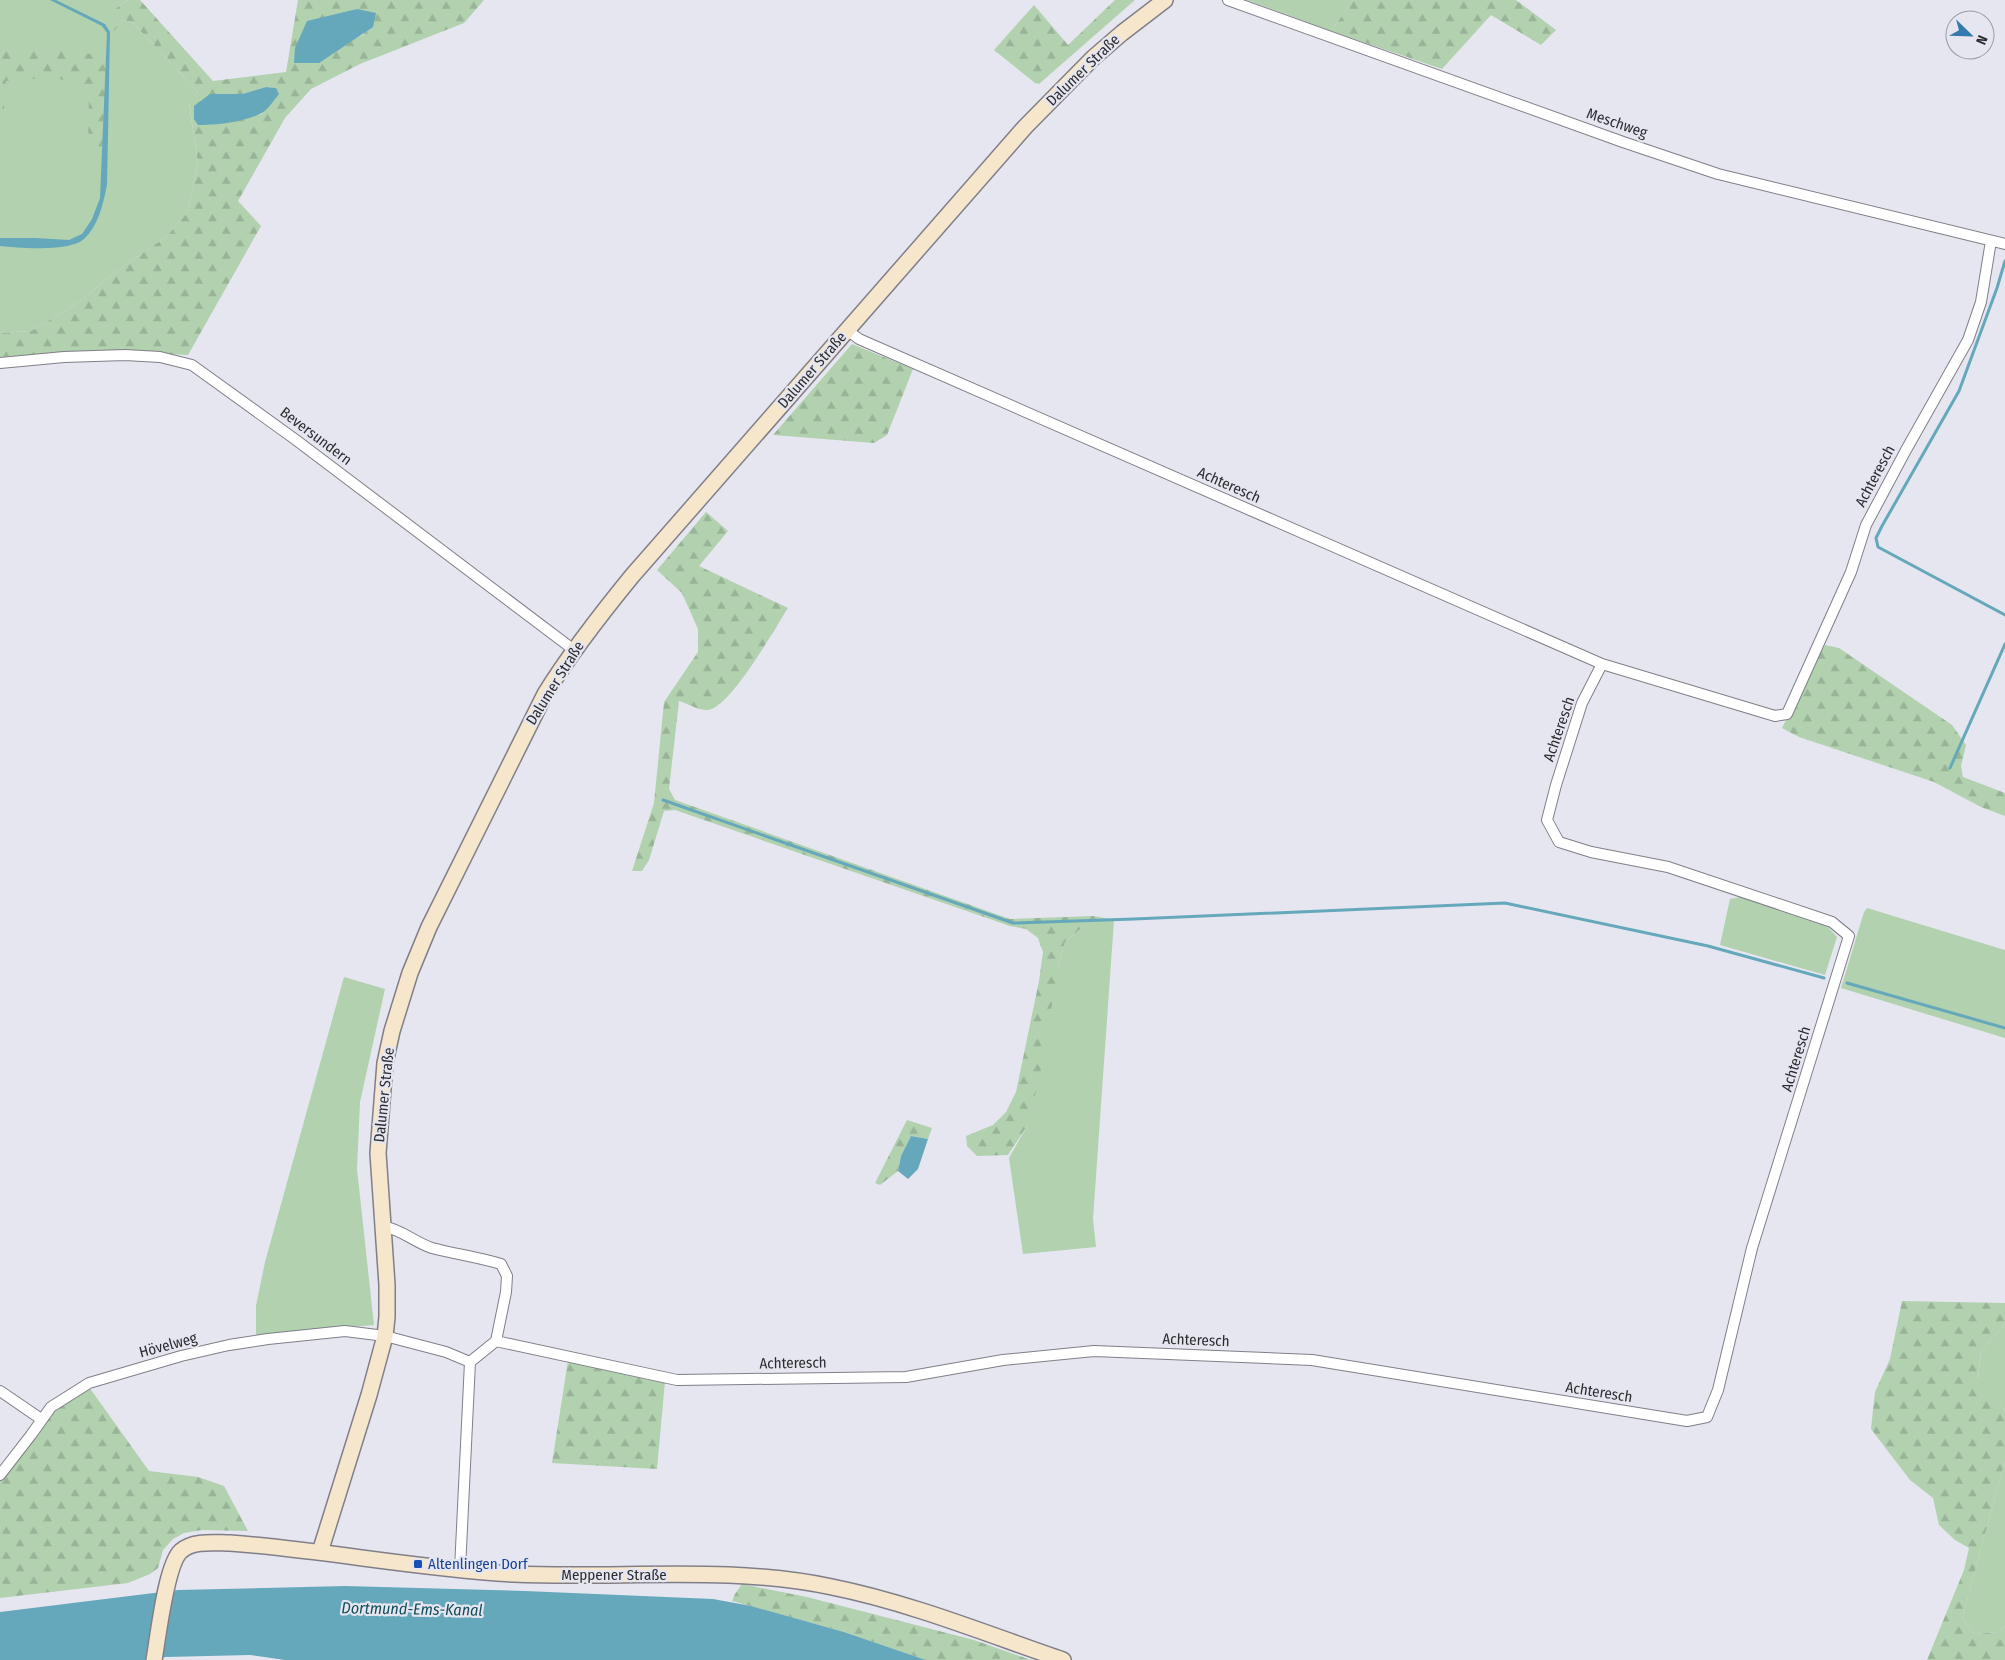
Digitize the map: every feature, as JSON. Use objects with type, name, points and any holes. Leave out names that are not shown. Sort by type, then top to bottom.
[{"type":"main road","name":"Dalumer Straße","points":[[320,1552],[370,1395],[385,1336],[387,1285],[378,1154],[383,1081],[392,1031],[410,973],[429,927],[545,694],[574,650],[632,576],[1025,127],[1066,84],[1122,32],[1165,0]]},
{"type":"main road","name":"Meppener Straße","points":[[154,1660],[170,1573],[175,1559],[181,1551],[200,1544],[230,1543],[513,1574],[739,1575],[787,1579],[831,1586],[897,1603],[1064,1660]]},
{"type":"street","name":"Meschweg","points":[[1228,0],[1718,174],[2005,244]]},
{"type":"street","name":"Achteresch","points":[[847,330],[859,339],[1602,664],[1775,716],[1787,714],[1851,572],[1866,525],[1968,340],[1980,302],[1991,241]]},
{"type":"street","name":"Beversundern","points":[[0,363],[64,357],[124,355],[160,357],[192,365],[296,440],[574,650]]},
{"type":"street","name":"Achteresch","points":[[496,1340],[677,1380],[906,1376],[1003,1360],[1094,1351],[1312,1360],[1687,1421],[1707,1417],[1718,1390],[1752,1248],[1849,936],[1832,922],[1668,867],[1591,852],[1559,842],[1547,820],[1582,703],[1602,664]]},
{"type":"street","points":[[382,1226],[392,1227],[432,1248],[479,1257],[501,1264],[507,1276],[506,1292],[496,1340],[470,1362],[460,1569]]},
{"type":"street","name":"Hövelweg","points":[[0,1475],[51,1406],[89,1383],[181,1356],[229,1345],[345,1331],[385,1336]]},
{"type":"street","points":[[385,1336],[446,1352],[470,1362]]},
{"type":"street","points":[[0,1390],[42,1419]]},
{"type":"green space","points":[[0,0],[128,0],[115,9],[114,30],[123,20],[132,22],[198,92],[189,103],[198,163],[187,213],[167,236],[117,271],[75,305],[31,331],[0,333]]},
{"type":"green space","points":[[128,0],[140,0],[213,81],[286,72],[298,0],[484,0],[464,23],[360,64],[311,89],[285,118],[238,201],[261,226],[188,355],[90,351],[0,357],[0,333],[31,331],[75,305],[117,271],[167,236],[187,213],[198,163],[189,102],[198,92],[132,22],[123,20],[114,31],[111,25],[115,9]],"holes":[[[357,9],[364,34],[329,56],[340,14]],[[266,87],[276,88],[262,114],[207,125],[210,94],[242,94]]]},
{"type":"green space","points":[[1115,0],[1135,0],[1039,84],[1035,83],[994,50],[1034,5],[1068,45]]},
{"type":"green space","points":[[1247,0],[1353,0],[1331,31]]},
{"type":"green space","points":[[1353,0],[1516,0],[1556,30],[1541,45],[1491,15],[1442,69],[1331,31]]},
{"type":"green space","points":[[70,49],[107,58],[102,148],[88,148],[89,92],[56,77],[6,81],[0,162],[0,50]]},
{"type":"green space","points":[[852,344],[913,369],[887,435],[874,443],[773,435]]},
{"type":"green space","points":[[706,512],[728,531],[699,566],[788,608],[740,682],[718,706],[704,710],[679,701],[669,789],[675,800],[1010,919],[1094,916],[1099,920],[1095,924],[1084,926],[1065,942],[1059,963],[1039,1080],[1027,1126],[1008,1155],[977,1156],[967,1146],[966,1136],[993,1125],[1006,1112],[1016,1092],[1039,981],[1043,952],[1038,938],[1026,929],[1010,926],[675,810],[664,811],[649,860],[642,871],[632,871],[654,803],[664,702],[698,652],[698,629],[682,593],[657,570]]},
{"type":"green space","points":[[1825,645],[1839,648],[1952,725],[1966,745],[1961,766],[1963,777],[2005,793],[2005,816],[1981,807],[1934,782],[1799,737],[1782,728]]},
{"type":"green space","points":[[1740,897],[1828,927],[1837,937],[1825,975],[1720,945],[1730,899]]},
{"type":"green space","points":[[1867,908],[2005,950],[2005,1038],[1841,988],[1864,912]]},
{"type":"green space","points":[[1094,916],[1114,920],[1093,1219],[1096,1247],[1023,1254],[1009,1158],[1027,1126],[1059,963],[1065,942],[1084,926],[1099,920]]},
{"type":"green space","points":[[344,977],[385,989],[360,1102],[357,1169],[374,1325],[256,1335],[256,1306],[265,1262]]},
{"type":"green space","points":[[907,1120],[932,1128],[928,1139],[911,1136],[901,1156],[898,1171],[880,1185],[875,1183]]},
{"type":"green space","points":[[1902,1301],[2005,1303],[2005,1324],[1981,1351],[1978,1378],[2002,1405],[2005,1412],[2005,1461],[1962,1619],[1974,1634],[1998,1632],[2005,1626],[2005,1660],[1927,1660],[1964,1570],[1969,1548],[1955,1540],[1939,1525],[1933,1498],[1910,1480],[1871,1429],[1875,1392],[1890,1359]]},
{"type":"green space","points":[[2005,1324],[2005,1412],[2002,1405],[1978,1379],[1981,1351]]},
{"type":"green space","points":[[568,1361],[665,1381],[657,1469],[552,1463]]},
{"type":"green space","points":[[89,1387],[149,1471],[198,1477],[224,1486],[248,1531],[202,1530],[184,1533],[173,1539],[163,1550],[158,1568],[150,1574],[128,1583],[0,1598],[0,1477],[49,1411]]},
{"type":"green space","points":[[2005,1461],[2005,1626],[1998,1632],[1974,1634],[1962,1619]]},
{"type":"green space","points":[[742,1584],[807,1597],[974,1640],[1031,1660],[926,1660],[844,1632],[732,1601]]},
{"type":"water","points":[[50,0],[56,0],[105,24],[110,32],[107,185],[97,221],[84,239],[77,243],[68,246],[44,248],[0,246],[0,238],[69,240],[82,234],[92,219],[100,198],[107,33],[102,26]]},
{"type":"water","points":[[357,9],[376,13],[373,27],[319,63],[294,63],[295,48],[307,21]]},
{"type":"water","points":[[266,87],[276,88],[279,94],[263,113],[237,121],[213,124],[198,125],[194,119],[194,106],[210,94],[242,94]]},
{"type":"water","points":[[911,1136],[928,1139],[918,1169],[908,1179],[898,1171],[901,1156]]},
{"type":"water","name":"Dortmund-Ems-Kanal","points":[[345,1586],[713,1599],[751,1606],[844,1632],[926,1660],[285,1660],[250,1655],[166,1657],[148,1660],[0,1660],[0,1612],[178,1590]]},
{"type":"waterway","points":[[2005,261],[1959,391],[1876,538],[1878,547],[2005,615]]},
{"type":"waterway","points":[[1950,768],[2005,644]]},
{"type":"waterway","points":[[663,800],[1013,923],[1505,903],[1708,946],[1824,978]]},
{"type":"waterway","points":[[1847,983],[2005,1028]]},
{"type":"place","name":"Altenlingen Dorf","points":[[418,1564]]}]
